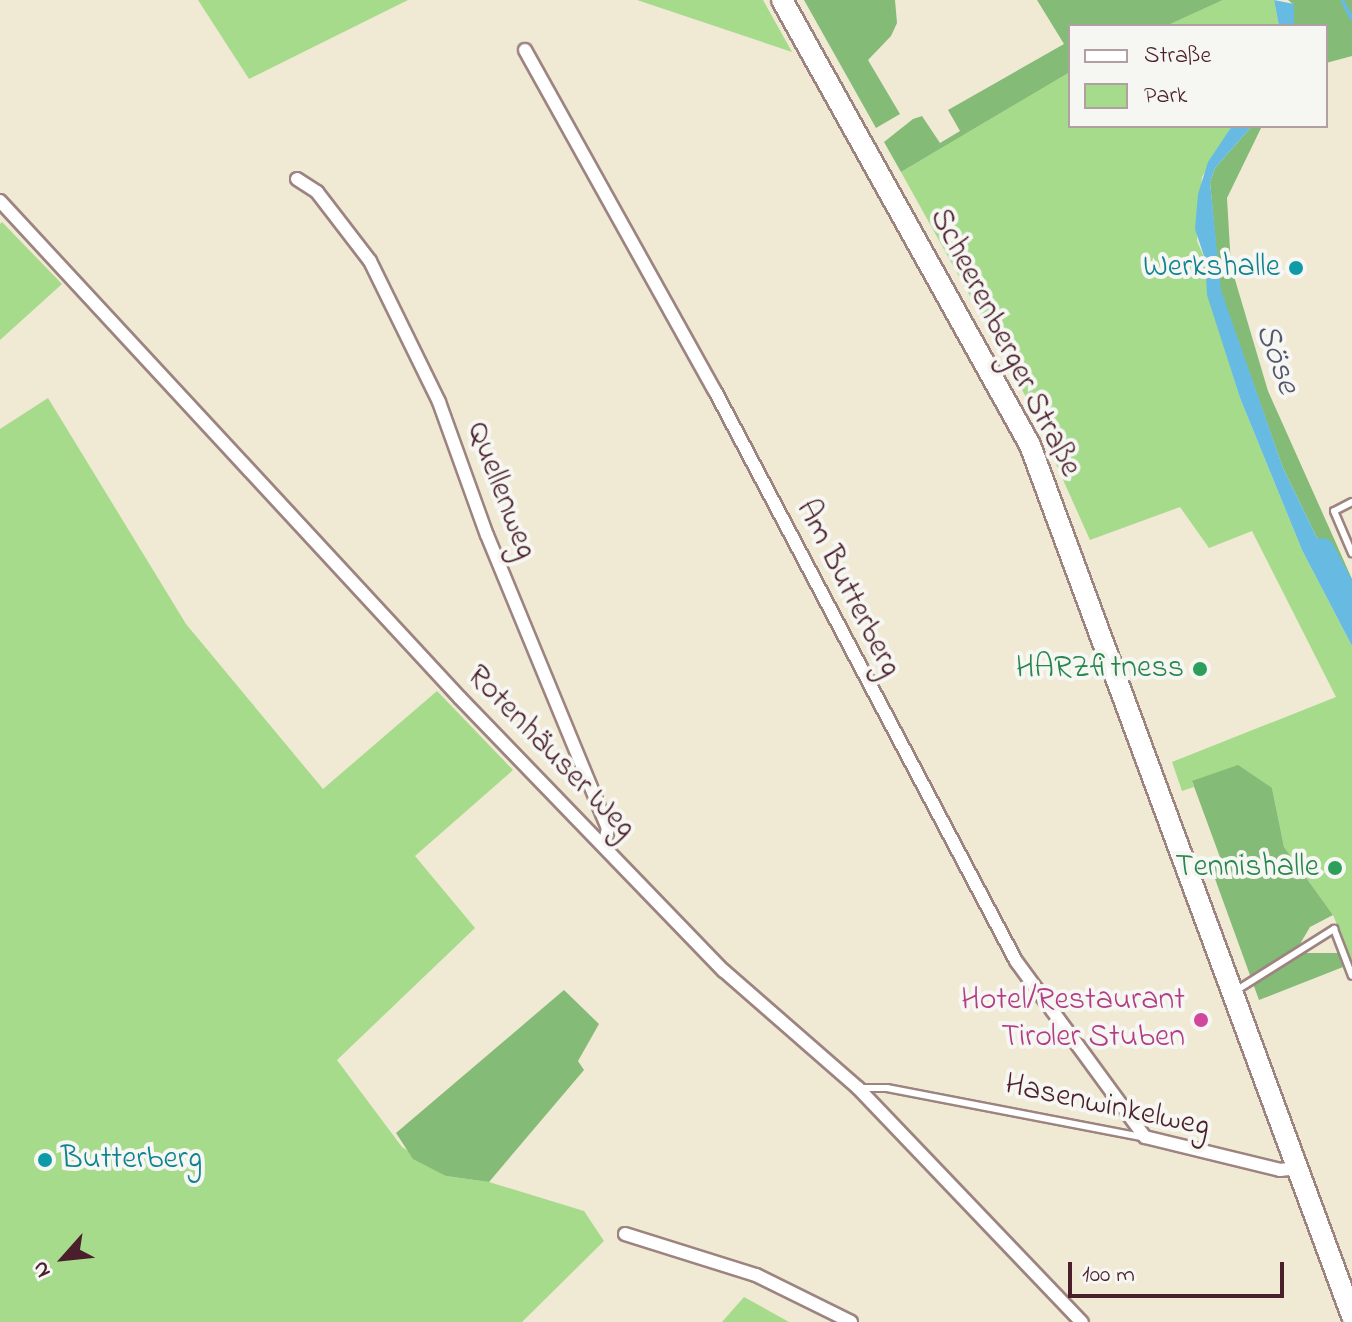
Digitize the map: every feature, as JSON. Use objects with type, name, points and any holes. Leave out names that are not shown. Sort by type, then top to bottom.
[{"type":"main road","name":"Scheerenberger Straße","points":[[782,0],[1030,445],[1352,1316]]},
{"type":"street","name":"Am Butterberg","points":[[525,50],[715,391],[997,932],[1145,1137]]},
{"type":"street","name":"Quellenweg","points":[[297,179],[317,192],[370,261],[423,367],[608,828],[604,847]]},
{"type":"street","name":"Rotenhäuser Weg","points":[[0,201],[604,847],[724,971],[858,1088],[1082,1322]]},
{"type":"street","name":"Hasenwinkelweg","points":[[1145,1137],[1280,1170],[1297,1168]]},
{"type":"street","points":[[625,1234],[756,1275],[851,1322]]},
{"type":"lane","points":[[1352,502],[1334,511],[1352,553]]},
{"type":"lane","points":[[1233,991],[1334,929],[1352,976]]},
{"type":"lane","name":"Hasenwinkelweg","points":[[858,1088],[887,1088],[1145,1137]]},
{"type":"green space","points":[[198,0],[408,0],[249,79]]},
{"type":"green space","points":[[637,0],[763,0],[792,52]]},
{"type":"green space","points":[[804,0],[895,0],[897,23],[891,36],[868,60],[900,114],[876,128]]},
{"type":"green space","points":[[1037,0],[1223,0],[1170,24],[1068,24],[1068,73],[901,172],[884,142],[913,119],[922,116],[940,143],[960,131],[948,110],[1064,44]]},
{"type":"green space","points":[[1223,0],[1274,0],[1279,24],[1170,24]]},
{"type":"green space","points":[[1288,0],[1352,0],[1352,56],[1328,62],[1328,24],[1294,24],[1294,5]]},
{"type":"green space","points":[[1068,73],[1068,128],[1231,128],[1202,177],[1197,241],[1205,259],[1208,295],[1240,398],[1302,550],[1352,646],[1352,961],[1333,915],[1284,847],[1272,788],[1192,782],[1194,787],[1182,791],[1172,762],[1336,697],[1252,531],[1209,548],[1180,507],[1090,540],[1026,397],[901,172]]},
{"type":"green space","points":[[1250,128],[1261,128],[1227,198],[1231,266],[1268,391],[1352,579],[1352,610],[1283,468],[1220,290],[1210,182],[1215,168]]},
{"type":"green space","points":[[2,222],[62,284],[0,340],[0,224]]},
{"type":"green space","points":[[48,398],[186,624],[323,789],[437,691],[513,770],[415,856],[475,928],[337,1060],[402,1147],[446,1176],[489,1182],[584,1211],[604,1241],[522,1322],[0,1322],[0,429]]},
{"type":"green space","points":[[1238,765],[1272,788],[1284,847],[1333,915],[1310,927],[1300,944],[1305,953],[1338,953],[1343,967],[1259,1000],[1210,865],[1221,860],[1192,781]]},
{"type":"green space","points":[[564,990],[599,1024],[578,1061],[584,1070],[489,1182],[446,1176],[413,1159],[396,1133]]},
{"type":"green space","points":[[744,1297],[789,1322],[722,1322]]},
{"type":"water","points":[[1274,0],[1294,4],[1294,24],[1279,24]]},
{"type":"water","points":[[1231,128],[1250,128],[1215,168],[1210,182],[1221,290],[1283,468],[1352,610],[1352,646],[1302,550],[1240,398],[1207,295],[1205,259],[1195,229],[1198,194],[1208,162]]},
{"type":"waterway","points":[[1343,2],[1352,19]]},
{"type":"waterway","name":"Söse","points":[[1322,551],[1352,608]]},
{"type":"place","name":"Werkshalle","points":[[1296,268]]},
{"type":"place","name":"HARZfitness","points":[[1200,669]]},
{"type":"place","name":"Tennishalle","points":[[1335,868]]},
{"type":"place","name":"Hotel/Restaurant Tiroler Stuben","points":[[1201,1020]]},
{"type":"place","name":"Butterberg","points":[[45,1160]]}]
